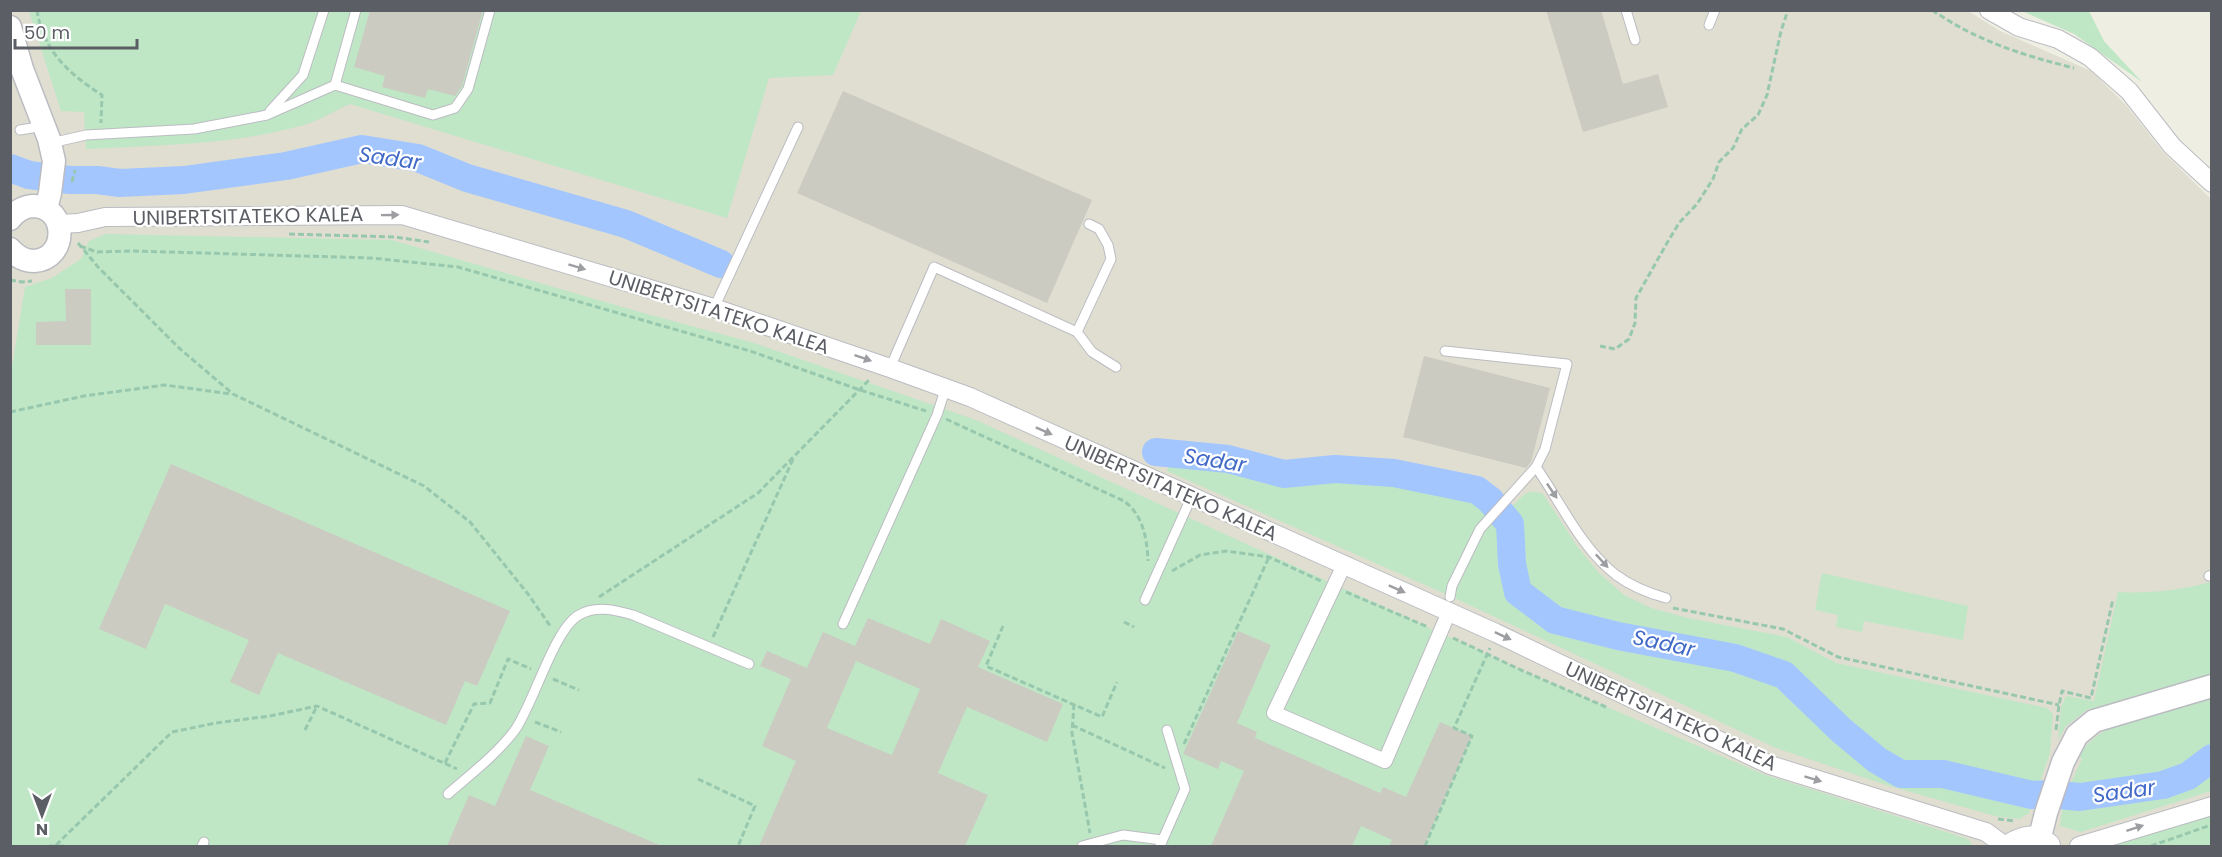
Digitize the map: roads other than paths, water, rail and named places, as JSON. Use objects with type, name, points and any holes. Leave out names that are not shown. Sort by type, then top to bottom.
[{"type":"main road","points":[[2012,846],[2022,840],[2043,844]]},
{"type":"street","points":[[1989,10],[2019,27],[2058,39],[2090,57],[2129,91],[2172,146],[2211,183]]},
{"type":"street","points":[[10,27],[22,69],[50,143],[52,209],[61,233],[55,251],[48,257],[39,261],[14,259]]},
{"type":"street","points":[[10,219],[20,209],[29,207],[52,209]]},
{"type":"street","name":"UNIBERTSITATEKO KALEA","points":[[52,209],[105,217],[402,215],[714,308],[882,370],[946,387],[1344,565],[1449,605],[1496,633],[1770,765],[1986,832],[2005,846]]},
{"type":"street","points":[[1344,565],[1274,713],[1385,760],[1441,632],[1449,605]]},
{"type":"street","points":[[2043,844],[2047,808],[2063,762],[2077,735],[2094,721],[2211,686]]},
{"type":"street","points":[[2079,846],[2211,806]]},
{"type":"lane","points":[[267,115],[303,75],[324,10]]},
{"type":"lane","points":[[335,85],[356,10]]},
{"type":"lane","points":[[20,130],[50,143],[86,135],[194,129],[267,115],[335,85],[433,115],[455,108],[468,89],[490,10]]},
{"type":"lane","points":[[1626,10],[1635,40]]},
{"type":"lane","points":[[1709,25],[1715,10]]},
{"type":"lane","points":[[714,308],[798,127]]},
{"type":"lane","points":[[1077,332],[1111,259],[1108,245],[1099,229],[1089,224]]},
{"type":"lane","points":[[882,370],[934,267],[1077,332],[1092,352],[1116,367]]},
{"type":"lane","points":[[1445,351],[1567,364],[1545,449],[1536,467],[1480,529],[1452,586],[1449,605]]},
{"type":"lane","points":[[843,624],[937,415],[946,387]]},
{"type":"lane","points":[[1536,467],[1587,545],[1607,567],[1616,575],[1664,602]]},
{"type":"lane","points":[[1145,600],[1191,498]]},
{"type":"lane","points":[[448,794],[513,732],[523,717],[564,627],[579,615],[596,609],[614,609],[749,664]]},
{"type":"lane","points":[[1087,845],[1123,835],[1161,843],[1185,789],[1167,730]]},
{"type":"waterway","name":"Sadar","points":[[10,168],[29,175],[70,180],[120,183],[184,180],[286,166],[362,149],[418,158],[467,178],[626,224],[721,264]]},
{"type":"waterway","name":"Sadar","points":[[1156,452],[1228,459],[1284,474],[1335,469],[1394,473],[1477,490],[1490,500],[1510,524],[1512,564],[1518,592],[1555,620],[1618,636],[1735,658],[1784,675],[1841,730],[1877,760],[1901,774],[1943,774],[2032,795],[2080,797],[2163,785],[2188,776],[2212,758]]}]
